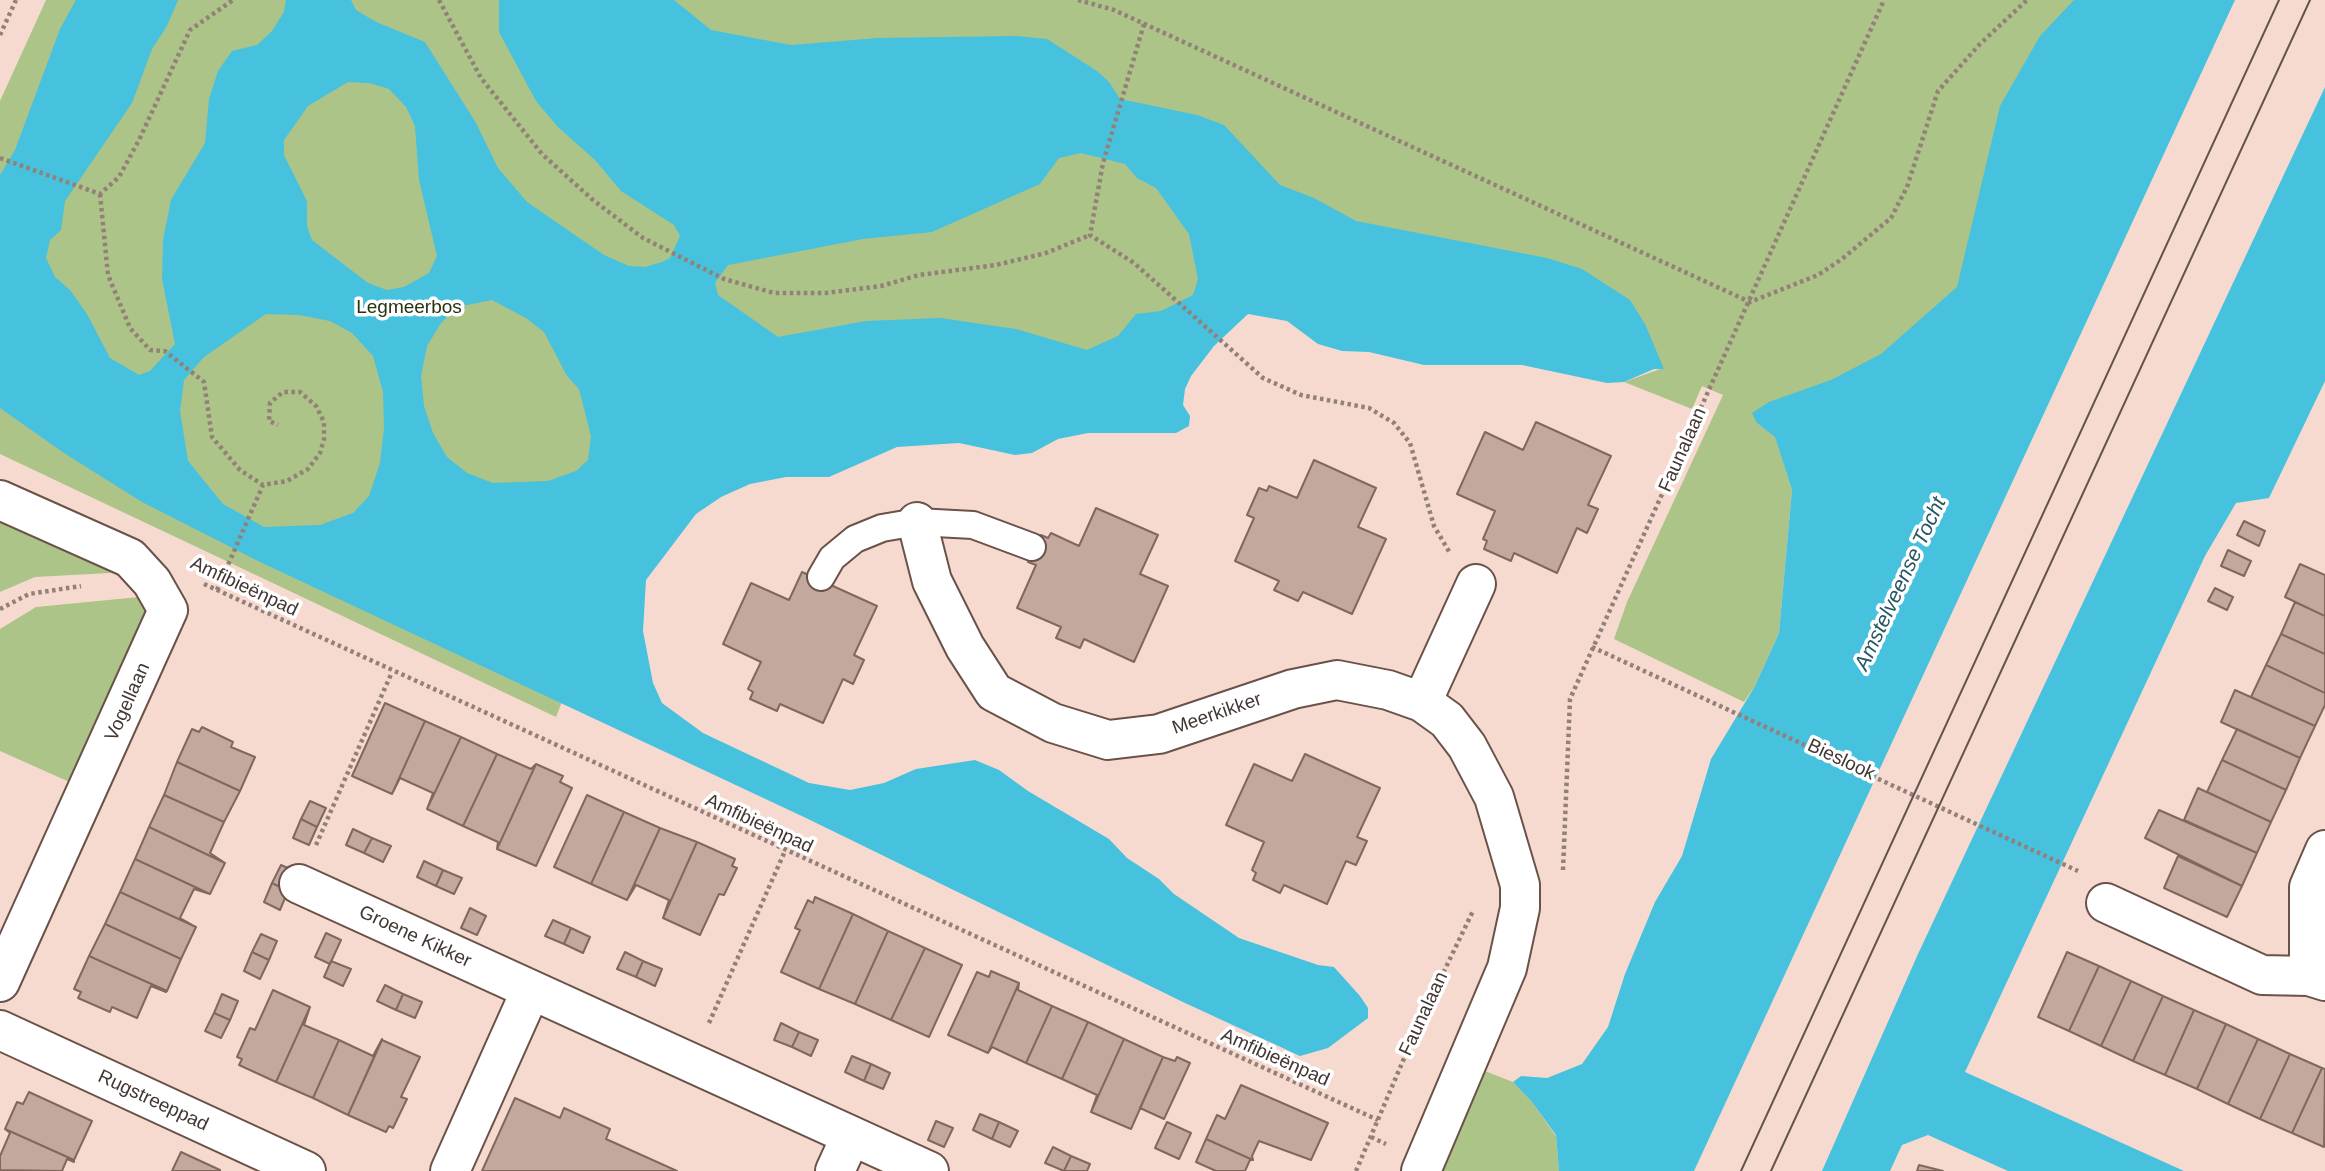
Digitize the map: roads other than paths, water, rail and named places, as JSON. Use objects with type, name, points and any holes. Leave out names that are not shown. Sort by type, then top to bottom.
[{"type":"street","name":"Vogellaan","points":[[0,500],[130,558],[152,582],[168,610],[0,982]]},
{"type":"street","name":"Meerkikker","points":[[917,522],[932,581],[965,647],[994,692],[1053,723],[1108,740],[1158,734],[1293,689],[1337,680],[1388,690],[1422,702],[1447,720],[1494,797],[1520,885],[1517,931],[1507,968],[1421,1171]]},
{"type":"street","points":[[1422,702],[1476,584]]},
{"type":"street","points":[[2097,889],[2262,975],[2317,979],[2309,887],[2325,850]]},
{"type":"street","name":"Groene Kikker","points":[[299,884],[929,1171]]},
{"type":"street","points":[[450,1171],[531,990]]},
{"type":"street","name":"Rugstreeppad","points":[[0,1030],[306,1171]]},
{"type":"street","points":[[835,1171],[851,1136]]},
{"type":"lane","points":[[821,577],[832,558],[855,538],[917,522],[973,525],[1032,547]]},
{"type":"water","points":[[76,0],[178,0],[167,26],[152,49],[132,103],[65,201],[61,230],[50,240],[46,258],[55,277],[70,290],[87,314],[110,358],[139,375],[150,371],[175,344],[162,279],[163,240],[171,200],[205,143],[209,99],[218,71],[232,51],[257,45],[272,31],[284,12],[286,0],[351,0],[356,10],[376,22],[425,42],[476,123],[498,168],[527,202],[604,255],[629,266],[645,267],[670,258],[680,236],[674,225],[621,191],[595,160],[558,127],[536,101],[499,32],[499,0],[674,0],[711,30],[791,45],[878,38],[1016,36],[1047,39],[1097,71],[1109,82],[1120,99],[1197,115],[1224,125],[1280,185],[1314,198],[1356,221],[1547,258],[1582,269],[1630,300],[1645,324],[1664,369],[1654,369],[1624,382],[1607,383],[1522,365],[1424,365],[1369,352],[1342,351],[1318,344],[1287,321],[1248,314],[1214,346],[1191,376],[1185,389],[1183,405],[1190,416],[1189,426],[1176,433],[1088,433],[1058,439],[1032,453],[1015,455],[959,443],[897,447],[829,477],[786,477],[750,484],[721,497],[696,514],[646,580],[643,631],[653,683],[662,703],[703,733],[809,783],[850,790],[884,783],[916,769],[975,760],[999,770],[1028,791],[1109,839],[1127,858],[1159,879],[1174,894],[1239,938],[1318,965],[1334,967],[1368,1008],[1368,1018],[1328,1048],[1300,1056],[1185,1003],[806,818],[260,562],[142,502],[64,453],[0,408],[0,175],[15,150],[60,29]],"holes":[[[348,82],[369,83],[389,89],[406,107],[415,126],[419,180],[437,256],[429,273],[404,287],[387,290],[368,283],[312,240],[307,226],[307,201],[284,155],[284,140],[308,106]],[[1081,153],[1125,164],[1137,178],[1156,188],[1189,234],[1198,279],[1193,295],[1161,311],[1136,314],[1118,336],[1087,350],[1016,329],[940,318],[866,321],[778,337],[718,295],[715,283],[728,265],[863,239],[932,232],[1040,184],[1059,158]],[[492,300],[526,318],[544,332],[567,376],[579,389],[591,436],[588,460],[576,471],[548,481],[493,483],[467,473],[447,457],[433,433],[424,406],[421,376],[427,346],[441,323],[457,307]],[[266,314],[299,315],[330,321],[352,333],[373,356],[383,392],[384,428],[380,463],[369,496],[353,513],[320,525],[264,527],[223,504],[188,461],[180,411],[184,380],[204,357]]]},
{"type":"water","name":"Amstelveense Tocht","points":[[2074,0],[2235,0],[1694,1171],[1559,1171],[1556,1135],[1532,1102],[1513,1082],[1521,1076],[1547,1078],[1582,1064],[1608,1027],[1625,974],[1655,902],[1682,856],[1711,759],[1755,686],[1779,633],[1792,490],[1775,437],[1757,423],[1752,413],[1769,402],[1831,380],[1881,354],[1957,287],[2000,106],[2040,36]]},
{"type":"water","points":[[2325,87],[2325,381],[2269,498],[2236,503],[2205,556],[1965,1072],[2184,1171],[2008,1171],[1928,1135],[1902,1145],[1890,1171],[1822,1171],[1918,954]]},
{"type":"tram line","points":[[1741,1171],[2279,0]]},
{"type":"tram line","points":[[1771,1171],[2310,0]]},
{"type":"park label","name":"Legmeerbos","points":[[409,308]]}]
